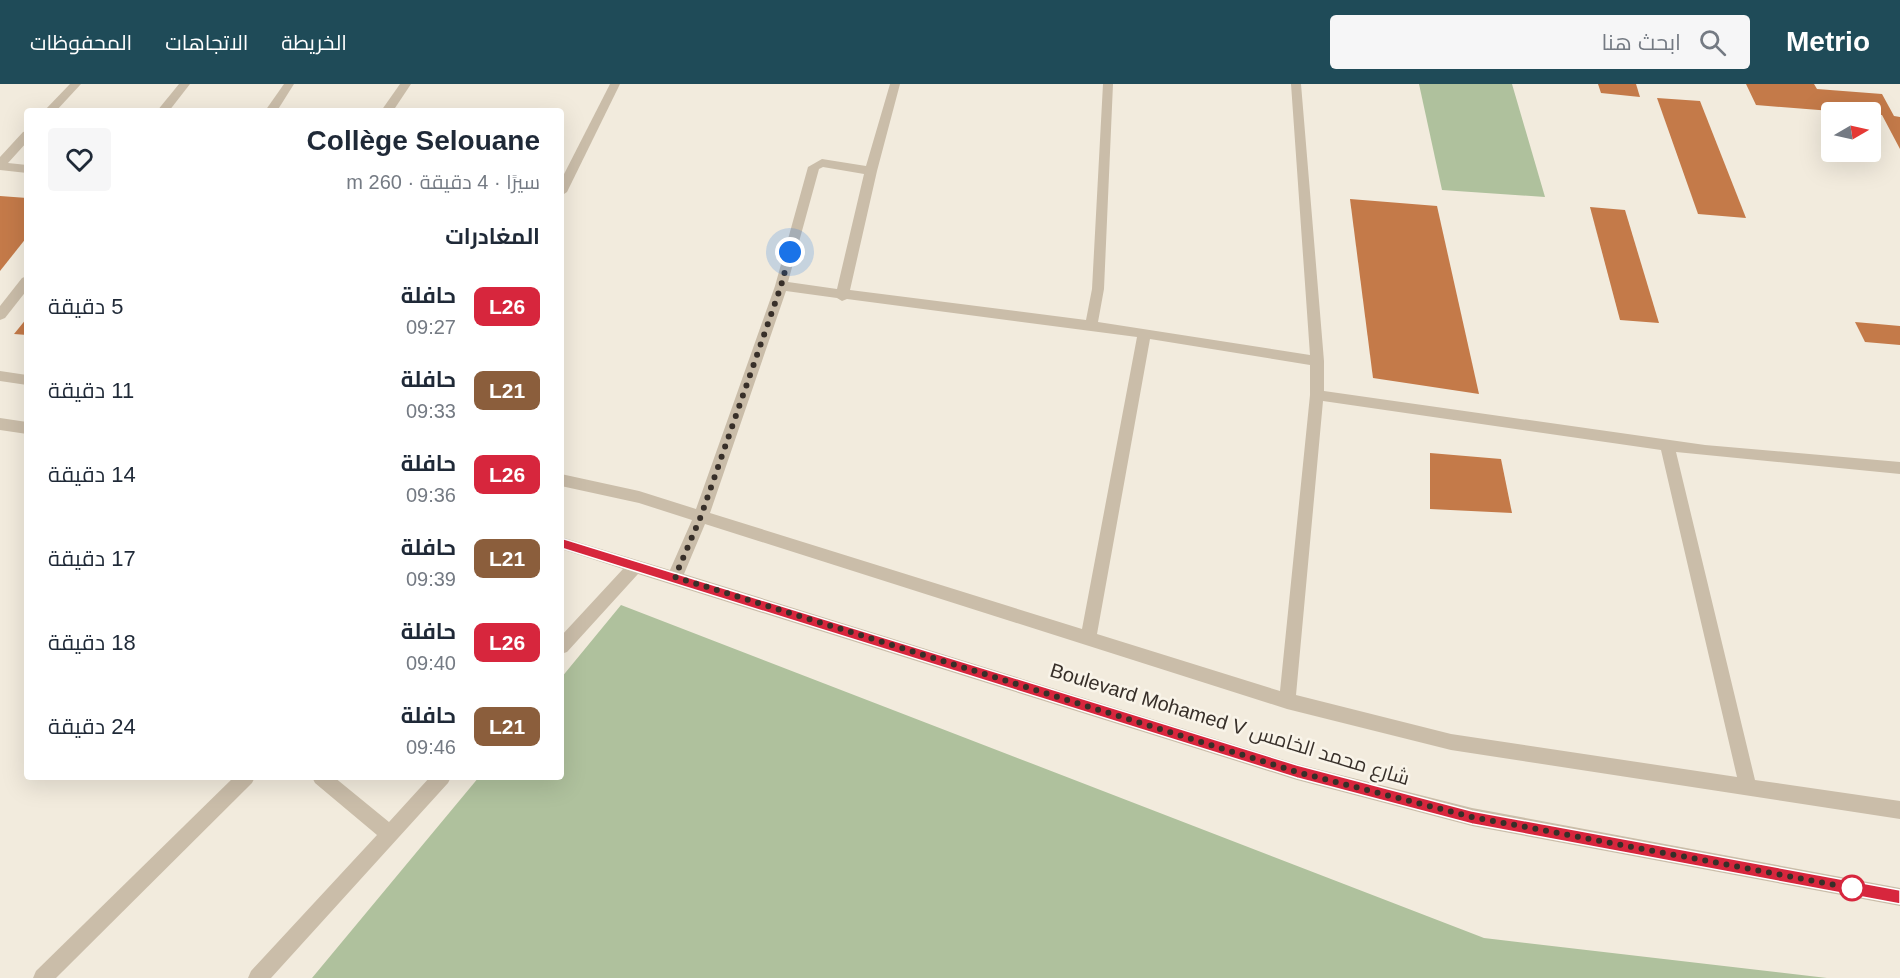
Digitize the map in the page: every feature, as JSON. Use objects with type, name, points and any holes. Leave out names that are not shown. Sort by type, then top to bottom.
[{"type":"street","points":[[53,108],[76,84]]},
{"type":"street","points":[[165,108],[185,84]]},
{"type":"street","points":[[273,108],[289,84]]},
{"type":"street","points":[[389,108],[406,84]]},
{"type":"street","points":[[564,186],[615,84]]},
{"type":"street","points":[[842,296],[871,171],[895,84]]},
{"type":"street","points":[[1091,326],[1098,289],[1108,84]]},
{"type":"street","points":[[1287,702],[1317,395],[1317,361],[1296,84]]},
{"type":"street","points":[[0,165],[24,138]]},
{"type":"street","points":[[675,577],[701,516],[781,286],[814,167],[822,163],[871,171]]},
{"type":"street","points":[[0,165],[24,169]]},
{"type":"street","points":[[0,315],[24,284]]},
{"type":"street","points":[[781,286],[842,296],[1144,333],[1317,361]]},
{"type":"street","points":[[1088,640],[1144,333]]},
{"type":"street","points":[[0,376],[24,380]]},
{"type":"street","points":[[1317,395],[1667,446],[1900,468]]},
{"type":"street","points":[[0,424],[24,428]]},
{"type":"street","points":[[1667,446],[1748,787]]},
{"type":"street","name":"Boulevard Mohamed V شارع محمد الخامس","points":[[564,481],[639,497],[1287,702],[1450,742],[1900,810]]},
{"type":"street","name":"Boulevard Mohamed V شارع محمد الخامس","points":[[564,544],[1297,772],[1450,812],[1900,897]]},
{"type":"street","points":[[564,644],[636,565]]},
{"type":"street","points":[[43,978],[243,780]]},
{"type":"street","points":[[325,780],[390,834]]},
{"type":"street","points":[[258,978],[439,780]]},
{"type":"green space","points":[[1419,84],[1512,84],[1545,197],[1442,190]]},
{"type":"green space","points":[[621,605],[1484,938],[1827,978],[312,978],[477,780],[564,780],[564,674]]},
{"type":"building","points":[[1598,84],[1636,84],[1640,97],[1601,93]]},
{"type":"building","points":[[1746,84],[1814,84],[1817,89],[1882,94],[1894,116],[1900,117],[1900,149],[1881,115],[1881,102],[1821,102],[1821,110],[1756,105]]},
{"type":"building","points":[[1657,98],[1700,101],[1746,218],[1698,214]]},
{"type":"building","points":[[0,196],[24,198],[24,241],[0,271]]},
{"type":"building","points":[[1350,199],[1437,206],[1479,394],[1373,378]]},
{"type":"building","points":[[1590,207],[1625,210],[1659,323],[1620,320]]},
{"type":"building","points":[[24,322],[24,335],[14,334]]},
{"type":"building","points":[[1855,322],[1900,326],[1900,345],[1865,342]]},
{"type":"building","points":[[1430,453],[1501,459],[1512,513],[1430,509]]},
{"type":"bus line","name":"L26","points":[[564,544],[1297,772],[1472,817],[1900,897]]},
{"type":"route","points":[[790,252],[781,286],[701,516],[675,577],[1297,772],[1472,817],[1852,888]]}]
